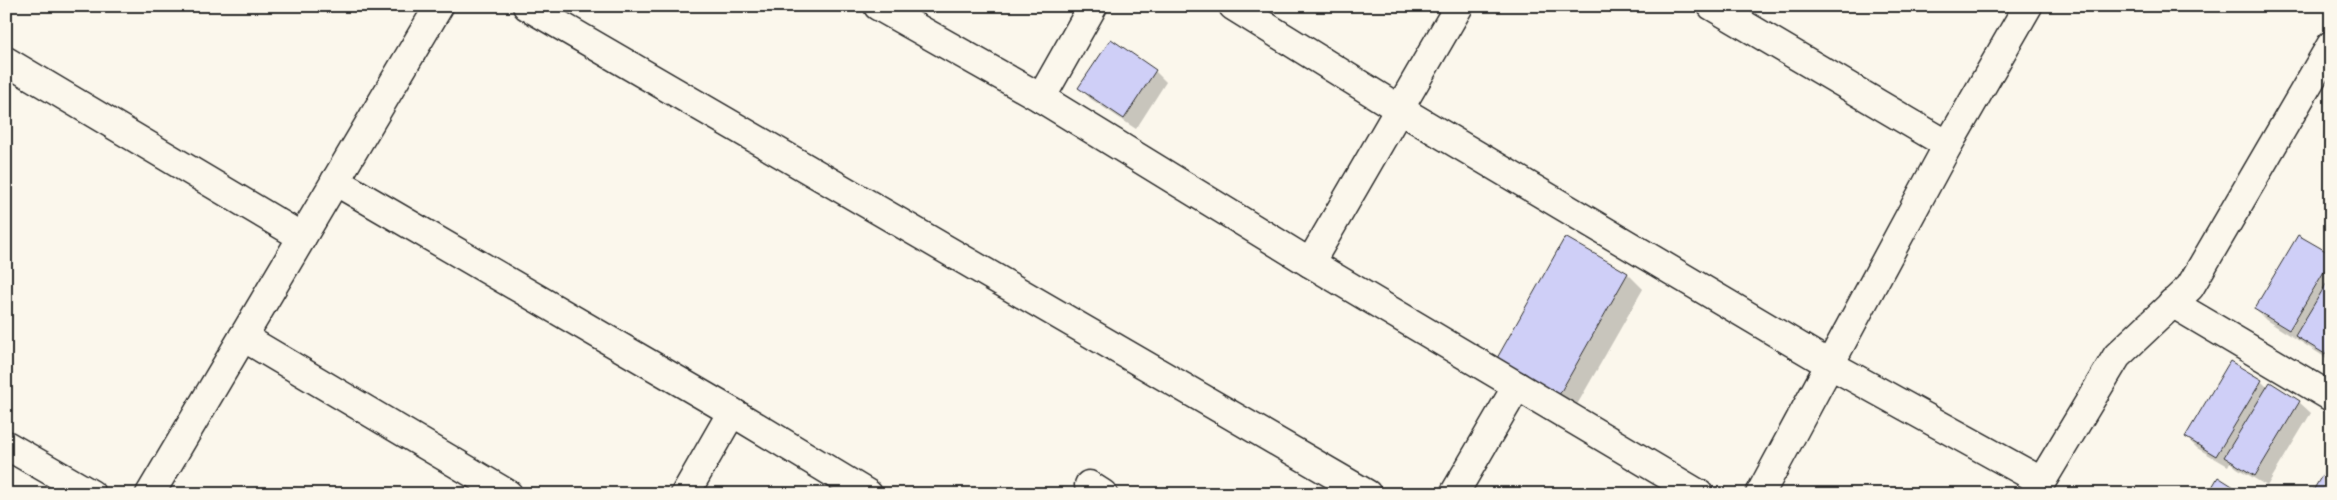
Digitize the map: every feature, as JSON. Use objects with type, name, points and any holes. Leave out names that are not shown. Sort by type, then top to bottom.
[{"type":"street","points":[[150,494],[439,6]]},
{"type":"street","points":[[527,6],[1367,494]]},
{"type":"street","points":[[878,6],[1041,98],[1310,263],[1698,494]]},
{"type":"street","points":[[1041,98],[1093,6]]},
{"type":"street","points":[[1233,6],[1399,109],[2038,488],[2117,356],[2190,287],[2331,45]]},
{"type":"street","points":[[1310,263],[1459,6]]},
{"type":"street","points":[[1712,6],[1948,145]]},
{"type":"street","points":[[1760,494],[1948,145],[2028,6]]},
{"type":"street","points":[[6,60],[302,237]]},
{"type":"street","points":[[335,181],[732,412],[868,494]]},
{"type":"street","points":[[2172,303],[2331,397]]},
{"type":"street","points":[[243,337],[508,494]]},
{"type":"street","points":[[1454,494],[1517,386]]},
{"type":"street","points":[[685,494],[732,412]]},
{"type":"street","points":[[6,445],[92,494]]},
{"type":"building","points":[[1111,39],[1156,70],[1124,119],[1078,88]]},
{"type":"building","points":[[2298,235],[2331,254],[2331,260],[2289,330],[2254,309]]},
{"type":"building","points":[[1565,237],[1628,273],[1559,395],[1496,360]]},
{"type":"building","points":[[2331,276],[2331,344],[2325,354],[2295,336]]},
{"type":"building","points":[[2230,361],[2262,380],[2216,456],[2185,437]]},
{"type":"building","points":[[2270,382],[2300,401],[2255,476],[2224,457]]},
{"type":"building","points":[[2331,460],[2331,494],[2311,494]]},
{"type":"building","points":[[2218,477],[2245,494],[2208,494]]}]
